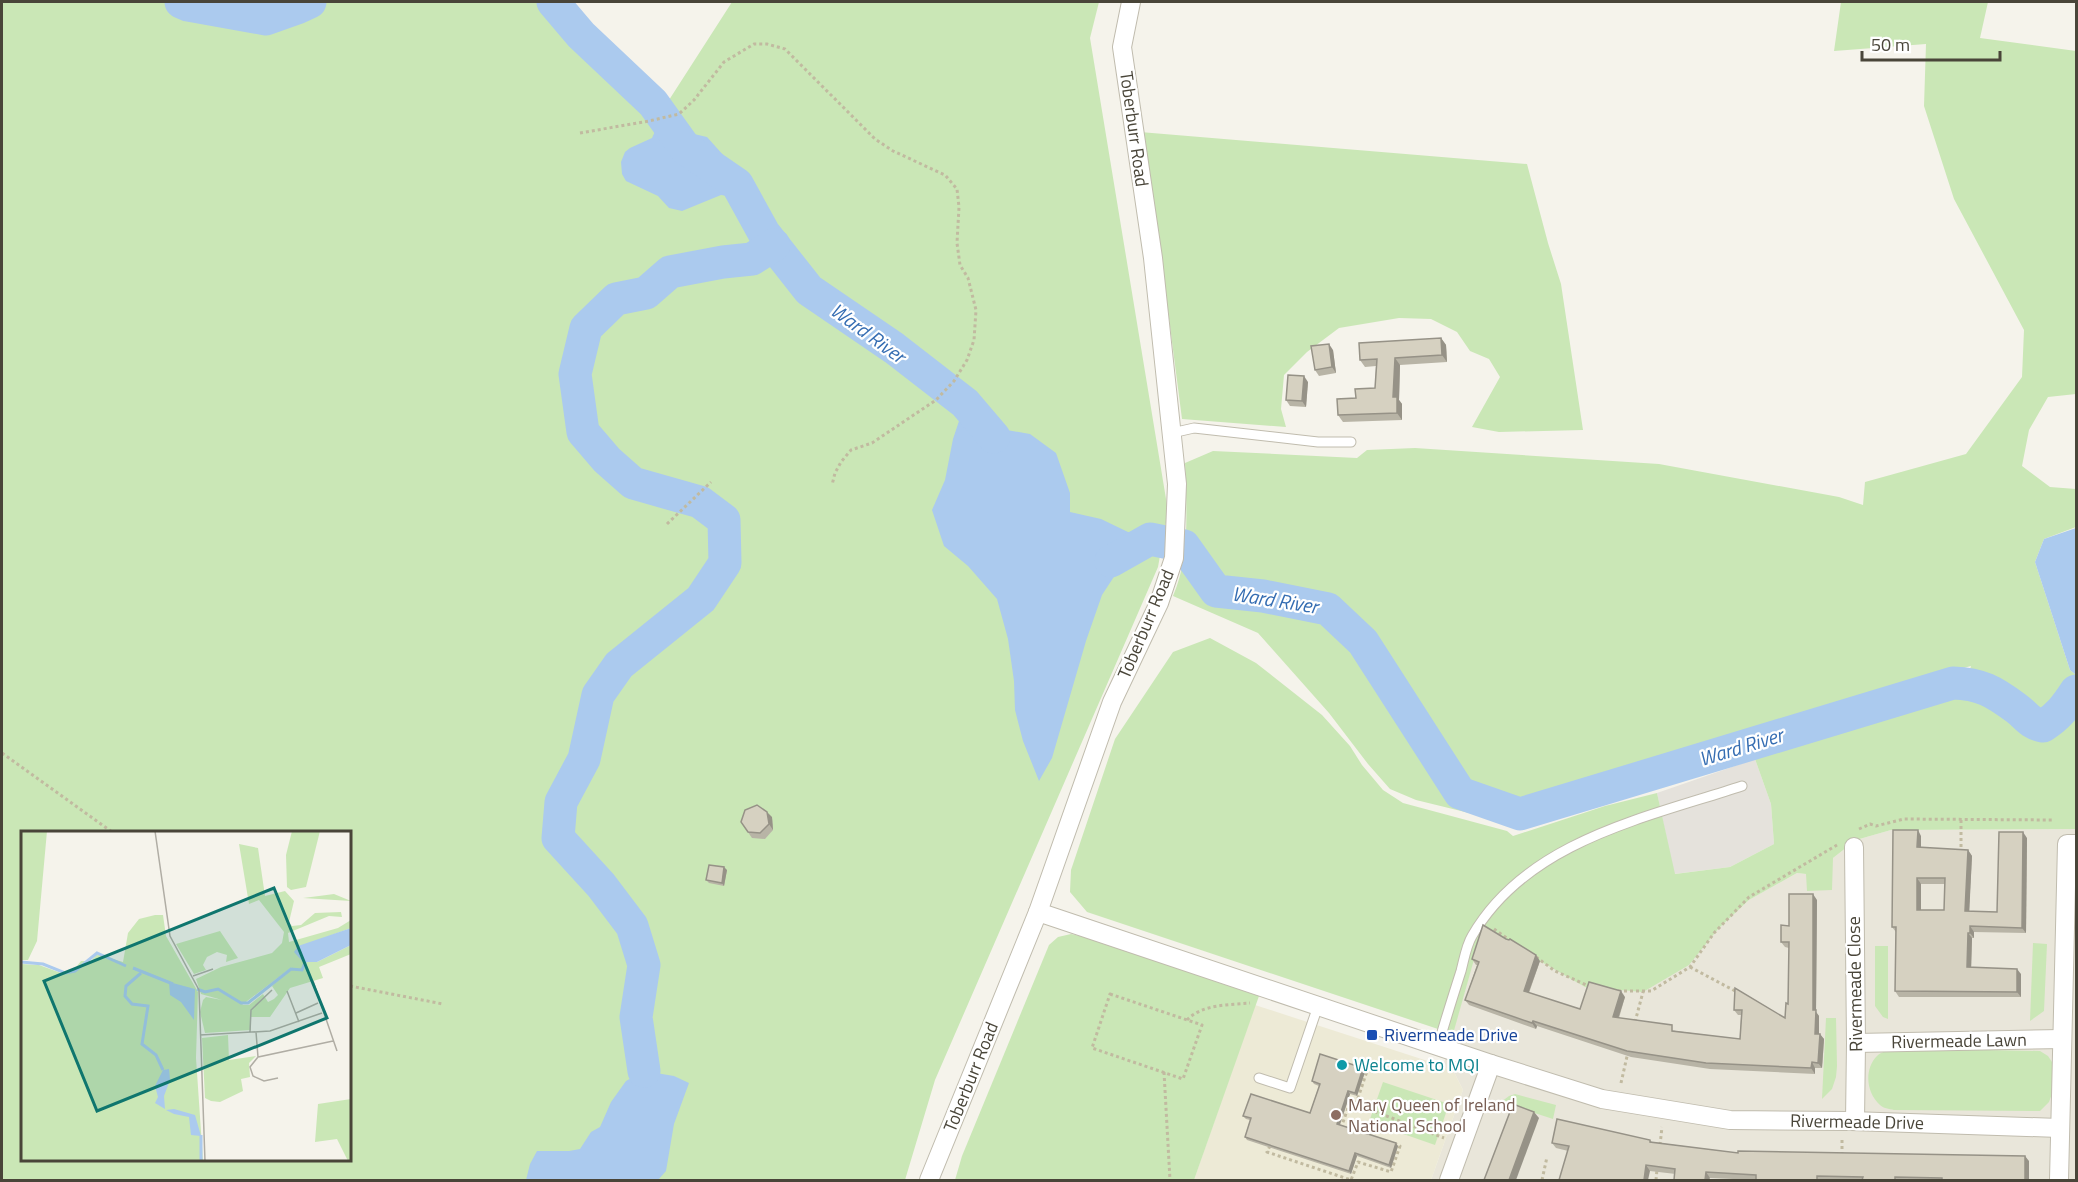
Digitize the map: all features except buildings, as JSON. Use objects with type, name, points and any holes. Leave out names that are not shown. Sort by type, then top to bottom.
[{"type":"street","name":"Toberburr Road","points":[[929,1180],[1038,912],[1112,702],[1159,603],[1174,558],[1178,502],[1172,433],[1153,258],[1122,47],[1131,2]]},
{"type":"street","name":"Rivermeade Close","points":[[1850,841],[1857,1043],[1855,1121]]},
{"type":"street","points":[[2059,1180],[2067,844],[2076,844]]},
{"type":"street","name":"Rivermeade Drive","points":[[1038,912],[1602,1099],[1730,1120],[1855,1121],[2059,1128]]},
{"type":"street","name":"Rivermeade Lawn","points":[[1857,1043],[2062,1039]]},
{"type":"street","points":[[1449,1180],[1491,1064]]},
{"type":"lane","points":[[1172,433],[1194,428],[1318,442],[1351,442]]},
{"type":"lane","points":[[1438,1046],[1471,938],[1483,920],[1517,881],[1557,855],[1613,828],[1742,786]]},
{"type":"lane","points":[[1259,1078],[1290,1088],[1318,1006]]},
{"type":"path","points":[[580,134],[649,122],[679,114],[694,100],[724,62],[754,44],[767,44],[785,49],[875,139],[893,151],[945,175],[957,189],[959,207],[957,243],[960,266],[968,278],[976,310],[974,340],[967,360],[954,381],[936,400],[872,443],[852,450],[838,467],[832,485]]},
{"type":"path","points":[[667,524],[711,482]]},
{"type":"path","points":[[2,753],[111,831]]},
{"type":"path","points":[[1961,818],[1961,862]]},
{"type":"path","points":[[1610,990],[1651,991],[1690,967],[1714,933],[1749,897],[1850,841],[1870,825],[1876,826],[1904,819],[2053,820]]},
{"type":"path","points":[[1483,920],[1512,942]]},
{"type":"path","points":[[1530,954],[1564,975],[1589,987],[1599,988]]},
{"type":"path","points":[[1690,967],[1738,993]]},
{"type":"path","points":[[351,986],[442,1004]]},
{"type":"path","points":[[1635,1024],[1643,992]]},
{"type":"path","points":[[1110,994],[1187,1020],[1202,1025],[1183,1079],[1092,1048],[1110,994]]},
{"type":"path","points":[[1187,1020],[1192,1014],[1213,1007],[1250,1003],[1257,1000]]},
{"type":"path","points":[[1620,1087],[1630,1045]]},
{"type":"path","points":[[1356,1104],[1367,1071],[1358,1067]]},
{"type":"path","points":[[1164,1072],[1170,1180]]},
{"type":"path","points":[[1339,1131],[1350,1102],[1446,1138]]},
{"type":"path","points":[[1659,1148],[1662,1126]]},
{"type":"path","points":[[1842,1138],[1842,1159]]},
{"type":"path","points":[[1270,1143],[1267,1152],[1352,1180],[1358,1162],[1391,1172],[1400,1146],[1391,1142]]},
{"type":"path","points":[[1542,1180],[1546,1157]]},
{"type":"path","points":[[1656,1180],[1658,1159]]},
{"type":"shaded area","points":[[1755,759],[1771,804],[1774,844],[1730,867],[1674,874],[1657,793]]},
{"type":"shaded area","points":[[2076,829],[2076,1180],[1431,1180],[1463,1090],[1455,1074],[1443,1066],[1483,928],[1718,929],[1749,900],[1797,873],[1806,874],[1833,858],[1856,840],[1891,830]]},
{"type":"shaded area","name":"Mary Queen of Ireland National School","points":[[1255,1005],[1443,1066],[1455,1074],[1463,1090],[1431,1180],[1194,1180]]},
{"type":"green space","points":[[2,2],[197,2],[254,11],[273,2],[547,2],[669,100],[732,2],[1099,2],[1090,38],[1168,511],[1158,567],[935,1080],[905,1180],[2,1180]]},
{"type":"green space","points":[[1841,2],[1988,2],[1980,38],[2076,51],[2076,394],[2048,397],[2029,430],[2022,466],[2050,487],[2076,489],[2076,527],[2044,539],[2035,562],[2070,670],[2076,675],[2076,829],[1891,830],[1856,840],[1833,858],[1832,890],[1807,891],[1806,874],[1797,873],[1749,900],[1718,929],[1689,965],[1643,992],[1585,987],[1483,928],[1453,1034],[1087,912],[1070,892],[1071,870],[1115,739],[1173,652],[1210,638],[1256,663],[1322,715],[1350,746],[1362,765],[1383,790],[1403,803],[1507,831],[1513,836],[1605,806],[1657,793],[1675,874],[1730,867],[1774,844],[1771,804],[1755,759],[1964,693],[1971,666],[1948,672],[1912,690],[1526,807],[1513,808],[1506,822],[1416,800],[1390,789],[1329,713],[1258,633],[1173,596],[1183,564],[1185,548],[1185,463],[1213,451],[1357,458],[1367,450],[1415,448],[1659,464],[1839,497],[1863,505],[1865,482],[1966,454],[2022,377],[2024,330],[1954,199],[1924,106],[1926,44],[1834,51]]},
{"type":"green space","points":[[1140,132],[1527,164],[1561,284],[1583,430],[1499,432],[1472,427],[1500,377],[1489,359],[1470,351],[1457,332],[1431,319],[1399,318],[1339,328],[1307,352],[1284,375],[1281,409],[1286,427],[1182,419],[1163,272]]},
{"type":"green space","points":[[1071,934],[1259,996],[1194,1180],[955,1180],[962,1156],[1049,945],[1058,937]]},
{"type":"green space","points":[[2033,943],[2047,944],[2044,1011],[2030,1021]]},
{"type":"green space","points":[[1875,946],[1888,946],[1888,1019],[1883,1017],[1875,1006]]},
{"type":"green space","points":[[1826,1018],[1836,1018],[1837,1066],[1832,1089],[1822,1099]]},
{"type":"green space","points":[[1894,1048],[2040,1051],[2048,1056],[2054,1065],[2053,1091],[2049,1102],[2040,1111],[1888,1109],[1875,1100],[1868,1081],[1873,1061],[1883,1052]]},
{"type":"green space","points":[[1383,1082],[1449,1104],[1435,1145],[1369,1122]]},
{"type":"green space","points":[[1515,1094],[1556,1105],[1553,1119],[1501,1102]]},
{"type":"water","points":[[672,118],[681,131],[707,137],[724,156],[744,172],[758,201],[741,212],[733,197],[721,195],[682,211],[669,208],[658,196],[626,181],[622,174],[621,162],[625,152],[652,138],[657,127],[655,123]]},
{"type":"water","points":[[965,403],[996,428],[1030,434],[1056,453],[1070,493],[1070,512],[1101,519],[1128,532],[1150,539],[1121,566],[1102,595],[1086,641],[1052,758],[1039,781],[1023,741],[1015,710],[1014,681],[1008,639],[997,599],[968,566],[944,546],[932,510],[945,480],[953,439]]},
{"type":"water","points":[[2076,528],[2076,675],[2070,670],[2035,562],[2044,539]]},
{"type":"water","points":[[644,1071],[674,1076],[689,1083],[674,1124],[666,1171],[658,1180],[526,1180],[530,1164],[537,1151],[580,1149],[591,1132],[600,1127],[611,1102],[626,1081]]},
{"type":"waterway","name":"Ward River","points":[[181,2],[266,19],[310,2]]},
{"type":"waterway","name":"Ward River","points":[[553,2],[581,35],[653,103],[686,149],[737,184],[764,233],[809,290],[894,348],[965,403],[994,437]]},
{"type":"waterway","points":[[644,1071],[636,1017],[644,965],[632,926],[601,885],[558,838],[561,802],[584,759],[598,695],[619,665],[701,599],[725,563],[724,520],[700,502],[633,483],[607,460],[583,432],[575,374],[586,328],[616,299],[646,293],[670,272],[752,259],[774,245]]},
{"type":"waterway","name":"Ward River","points":[[1111,561],[1150,539],[1184,546],[1216,591],[1263,596],[1328,609],[1363,642],[1460,793],[1520,814],[1953,683],[1971,685],[1993,693],[2031,721],[2043,726],[2062,710],[2076,691]]},
{"type":"place","name":"Rivermeade Drive","points":[[1372,1035]]},
{"type":"place","name":"Welcome to MQI","points":[[1342,1065]]},
{"type":"place","name":"Mary Queen of Ireland National School","points":[[1336,1115]]}]
